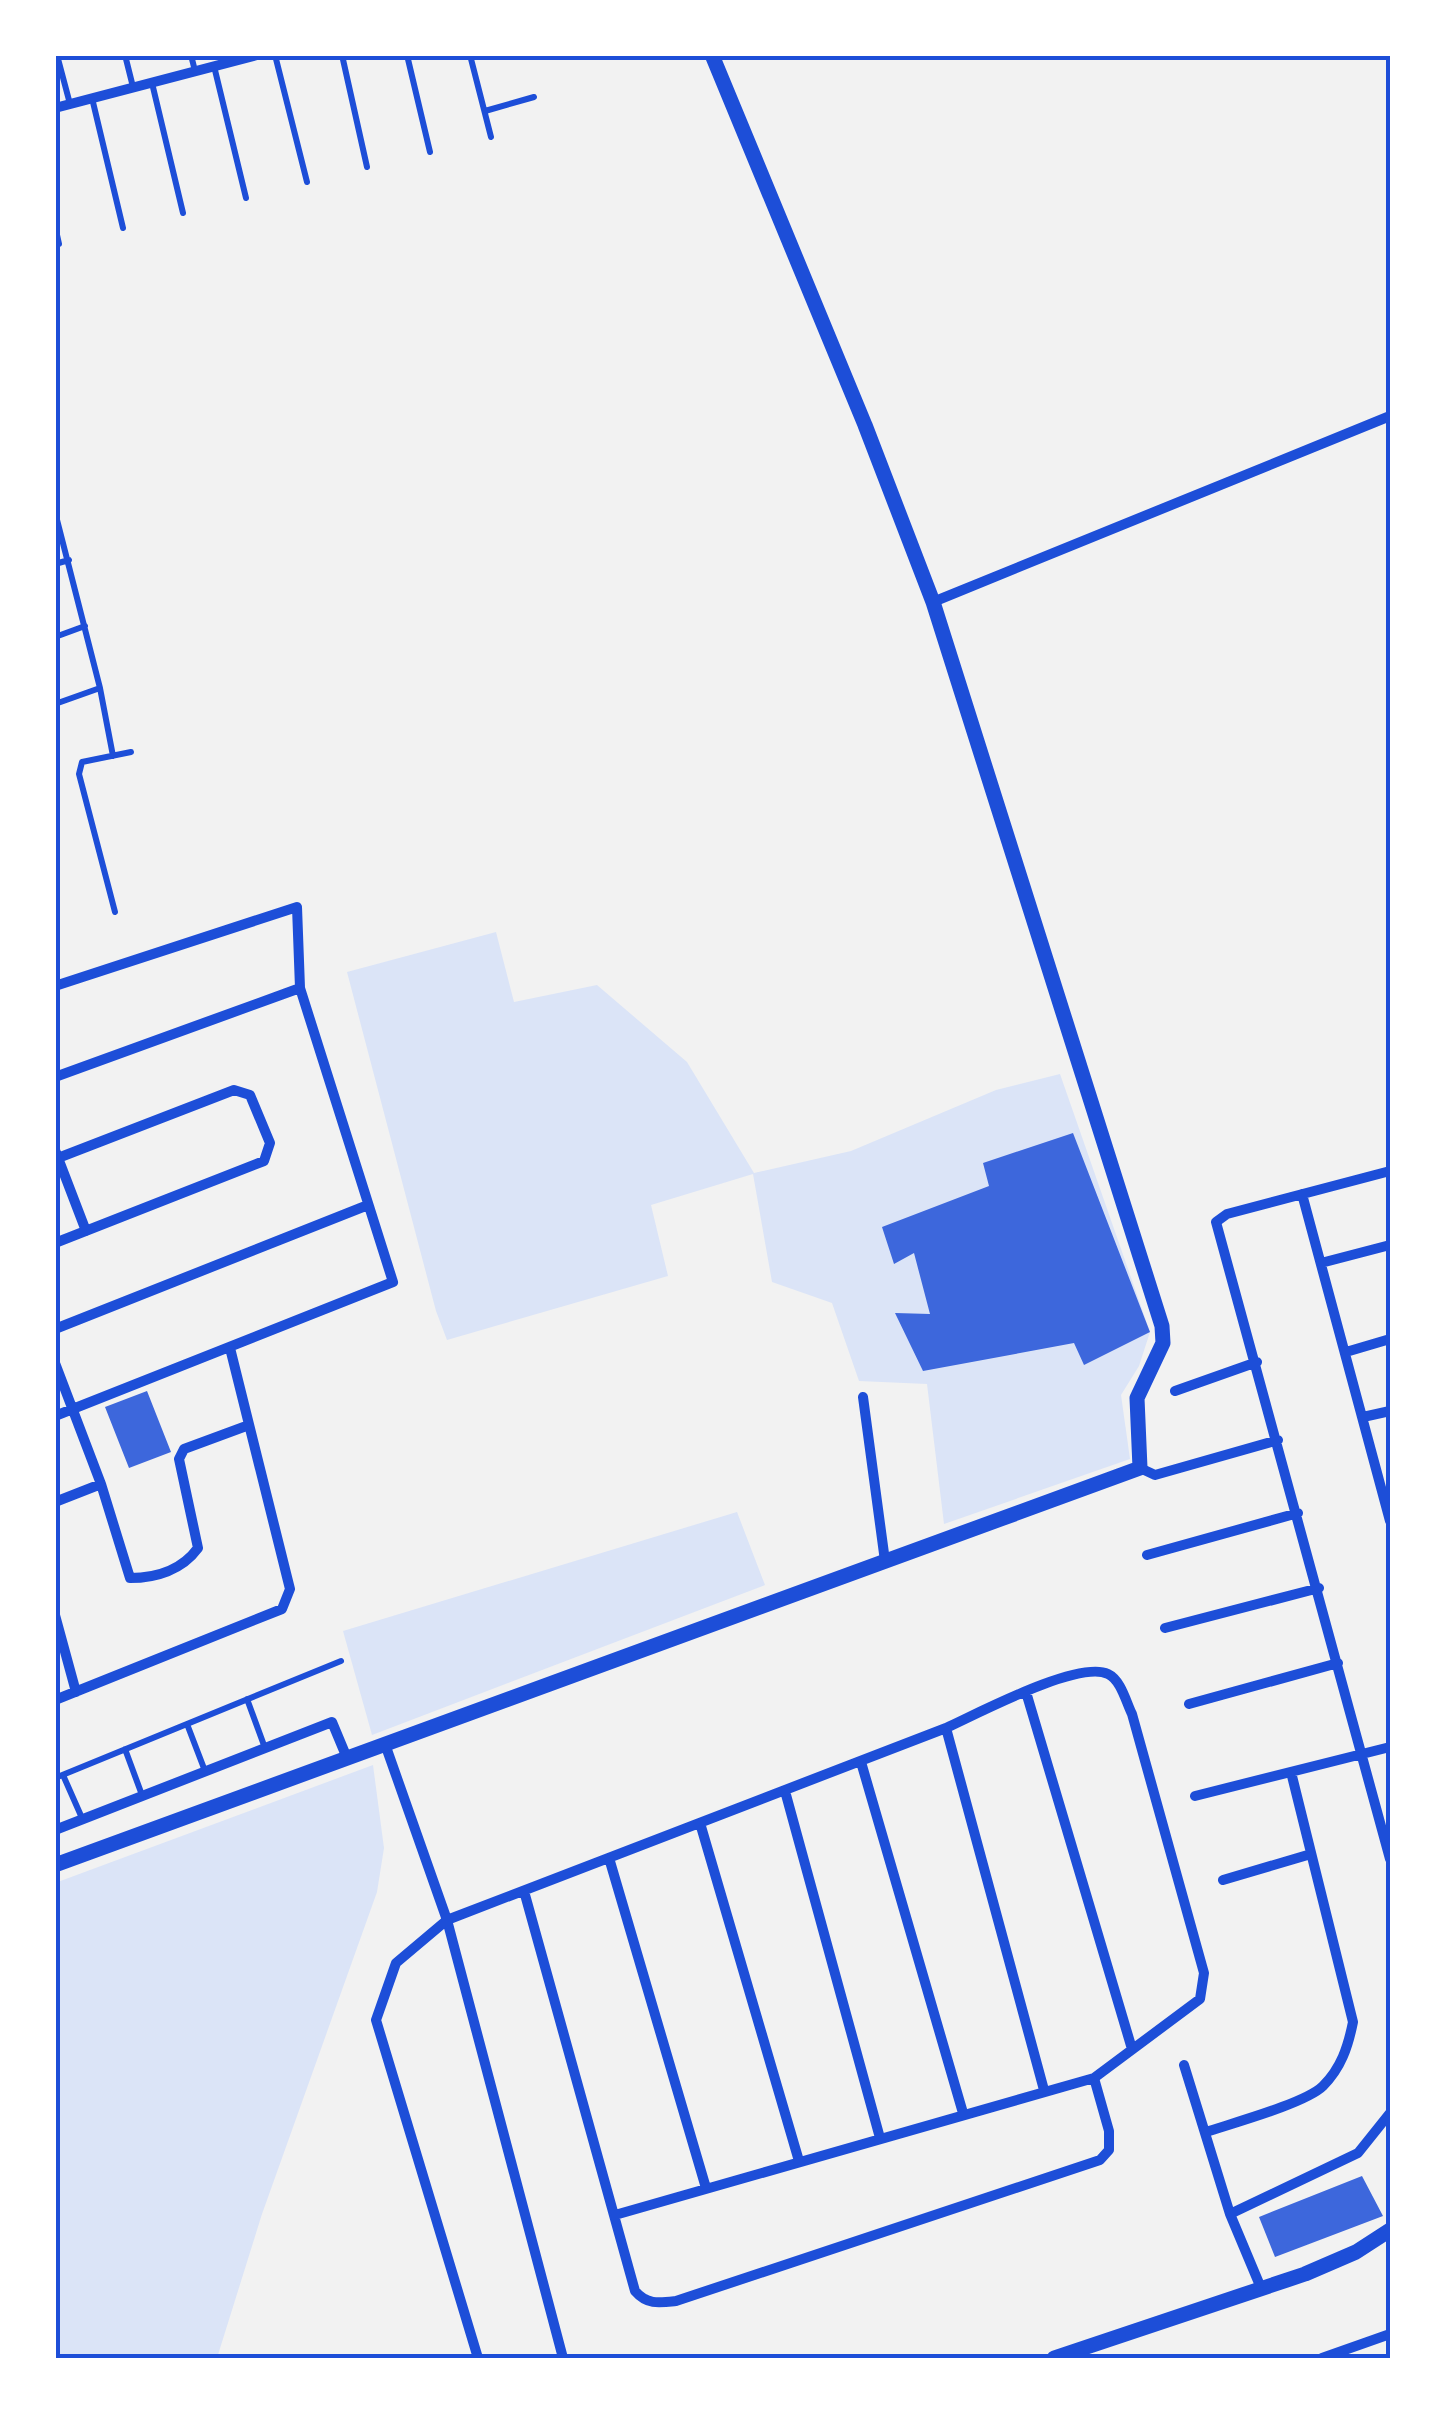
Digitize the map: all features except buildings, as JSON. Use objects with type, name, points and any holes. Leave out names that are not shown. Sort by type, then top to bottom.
[{"type":"street","points":[[55,108],[255,55]]},
{"type":"street","points":[[712,55],[933,602],[1162,1326],[1163,1343],[1138,1398],[1140,1468]]},
{"type":"street","points":[[933,602],[1390,416]]},
{"type":"street","points":[[55,986],[298,906],[300,988],[393,1282],[55,1416]]},
{"type":"street","points":[[55,1077],[300,988]]},
{"type":"street","points":[[55,1243],[86,1231],[264,1161],[270,1142],[250,1095],[234,1090],[56,1154],[86,1231]]},
{"type":"street","points":[[1390,1171],[1227,1214],[1216,1222],[1390,1859]]},
{"type":"street","points":[[1302,1194],[1387,1498],[1390,1521]]},
{"type":"street","points":[[55,1329],[368,1205]]},
{"type":"street","points":[[1321,1263],[1390,1245]]},
{"type":"street","points":[[1346,1352],[1390,1339]]},
{"type":"street","points":[[55,1700],[282,1610],[290,1589],[230,1348]]},
{"type":"street","points":[[1175,1391],[1257,1362]]},
{"type":"street","points":[[55,1363],[102,1484],[130,1578],[148,1578],[187,1563],[198,1548],[179,1459],[184,1449],[249,1425]]},
{"type":"street","points":[[863,1397],[885,1561]]},
{"type":"street","points":[[1364,1417],[1390,1411]]},
{"type":"street","points":[[55,1865],[1140,1468],[1155,1476],[1278,1440]]},
{"type":"street","points":[[55,1502],[102,1484]]},
{"type":"street","points":[[1147,1555],[1298,1513]]},
{"type":"street","points":[[1166,1628],[1318,1588]]},
{"type":"street","points":[[55,1615],[76,1692]]},
{"type":"street","points":[[1189,1704],[1338,1663]]},
{"type":"street","points":[[478,2358],[376,2020],[396,1963],[447,1920],[861,1762],[1026,1692],[1088,1670],[1107,1674],[1116,1681],[1132,1714],[1204,1973],[1200,1999],[1094,2078],[615,2215]]},
{"type":"street","points":[[1026,1692],[1132,2049]]},
{"type":"street","points":[[55,1830],[332,1722],[347,1758]]},
{"type":"street","points":[[946,1728],[1044,2090]]},
{"type":"street","points":[[384,1744],[447,1920],[562,2358]]},
{"type":"street","points":[[1195,1796],[1390,1747]]},
{"type":"street","points":[[861,1762],[964,2113]]},
{"type":"street","points":[[1206,2132],[1320,2090],[1348,2048],[1353,2022],[1291,1772]]},
{"type":"street","points":[[785,1790],[880,2138]]},
{"type":"street","points":[[700,1823],[799,2161]]},
{"type":"street","points":[[1223,1880],[1312,1854]]},
{"type":"street","points":[[609,1858],[706,2188]]},
{"type":"street","points":[[524,1890],[635,2291],[642,2300],[676,2301],[1100,2160],[1109,2150],[1109,2131],[1094,2078]]},
{"type":"street","points":[[1184,2065],[1230,2214],[1261,2288]]},
{"type":"street","points":[[1230,2214],[1358,2154],[1390,2113]]},
{"type":"street","points":[[1054,2358],[1356,2252],[1390,2230]]},
{"type":"street","points":[[1322,2358],[1390,2334]]},
{"type":"lane","points":[[57,55],[70,104]]},
{"type":"lane","points":[[125,55],[133,88]]},
{"type":"lane","points":[[191,55],[195,71]]},
{"type":"lane","points":[[275,55],[306,182]]},
{"type":"lane","points":[[342,55],[368,168]]},
{"type":"lane","points":[[407,55],[430,152]]},
{"type":"lane","points":[[470,55],[491,136]]},
{"type":"lane","points":[[214,66],[246,198]]},
{"type":"lane","points":[[152,82],[183,213]]},
{"type":"lane","points":[[485,111],[534,97]]},
{"type":"lane","points":[[92,98],[123,228]]},
{"type":"lane","points":[[55,226],[59,244]]},
{"type":"lane","points":[[55,512],[86,626],[113,756]]},
{"type":"lane","points":[[55,564],[69,560]]},
{"type":"lane","points":[[55,636],[86,626]]},
{"type":"lane","points":[[55,704],[100,688]]},
{"type":"lane","points":[[115,912],[79,774],[82,762],[131,752]]},
{"type":"lane","points":[[82,1818],[59,1776],[341,1661]]},
{"type":"lane","points":[[248,1699],[264,1748]]},
{"type":"lane","points":[[187,1724],[206,1771]]},
{"type":"lane","points":[[125,1749],[142,1795]]},
{"type":"shaded area","points":[[496,932],[514,1002],[597,985],[687,1062],[754,1173],[851,1151],[996,1090],[1060,1074],[1150,1332],[1139,1366],[1121,1395],[1130,1459],[944,1524],[927,1384],[859,1381],[832,1303],[772,1282],[753,1174],[651,1205],[668,1276],[447,1340],[436,1311],[347,972]]},
{"type":"shaded area","points":[[737,1512],[765,1585],[372,1735],[343,1631]]},
{"type":"shaded area","points":[[373,1765],[384,1848],[377,1892],[262,2214],[217,2358],[55,2358],[55,1883]]}]
